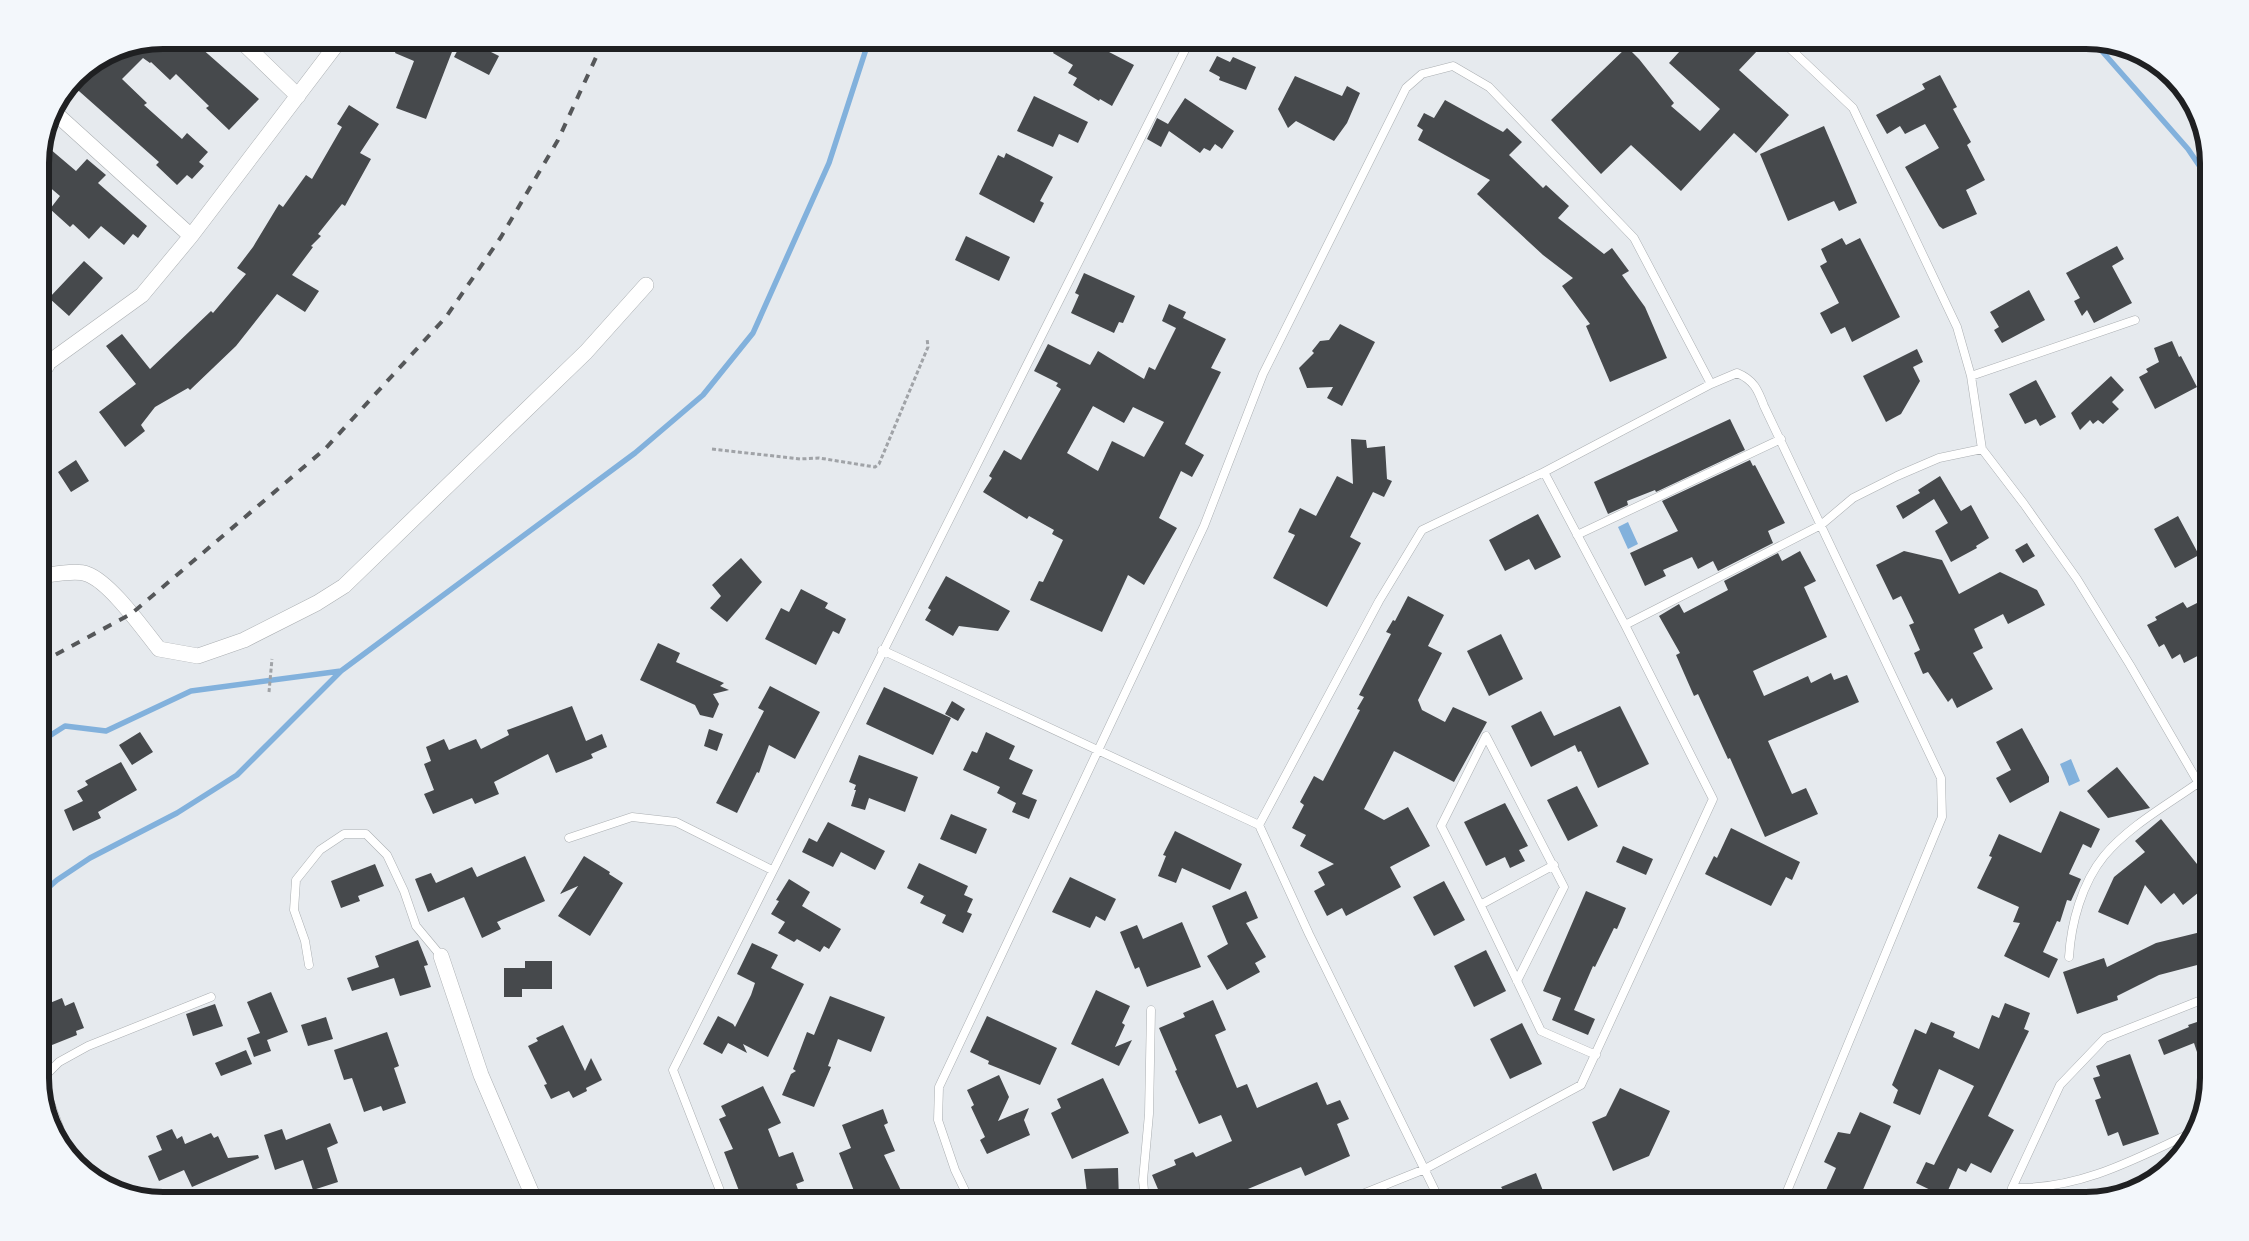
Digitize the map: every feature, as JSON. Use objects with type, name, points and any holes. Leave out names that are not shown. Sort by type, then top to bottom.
[{"type":"street","points":[[249,49],[298,96]]},
{"type":"street","points":[[49,359],[142,295],[191,236],[333,49]]},
{"type":"street","points":[[59,116],[191,236]]},
{"type":"street","points":[[49,575],[86,573],[102,584],[131,614],[159,649],[198,656],[244,640],[317,603],[344,586],[586,352],[646,285]]},
{"type":"street","points":[[441,956],[481,1075],[531,1192]]},
{"type":"lane","points":[[720,1192],[673,1070],[882,650],[1185,49]]},
{"type":"lane","points":[[1790,49],[1853,108],[1957,327],[1972,376],[1982,450],[2024,504],[2077,579],[2200,787]]},
{"type":"lane","points":[[966,1192],[955,1170],[938,1120],[939,1087],[1204,526],[1263,374],[1406,88],[1422,74],[1453,66],[1489,87],[1634,238],[1711,384]]},
{"type":"lane","points":[[1972,376],[2134,320]]},
{"type":"lane","points":[[1259,825],[1379,601],[1422,530],[1544,472],[1711,384],[1737,373],[1748,377],[1756,386],[1941,778],[1942,817],[1787,1192]]},
{"type":"lane","points":[[1577,535],[1780,439]]},
{"type":"lane","points":[[1625,625],[1821,525],[1853,498],[1897,476],[1939,458],[1982,450]]},
{"type":"lane","points":[[1368,1192],[1425,1169],[1581,1085],[1712,799],[1625,625],[1544,472]]},
{"type":"lane","points":[[882,650],[1259,825],[1309,934],[1436,1192]]},
{"type":"lane","points":[[1518,981],[1564,886],[1486,736],[1441,826],[1482,904],[1541,1031],[1596,1055]]},
{"type":"lane","points":[[2069,957],[2070,935],[2074,914],[2094,871],[2104,857],[2129,833],[2198,784]]},
{"type":"lane","points":[[569,838],[632,817],[676,822],[772,870]]},
{"type":"lane","points":[[308,965],[305,941],[294,910],[296,880],[320,850],[344,834],[366,834],[388,855],[404,891],[416,926],[441,956]]},
{"type":"lane","points":[[1482,904],[1554,865]]},
{"type":"lane","points":[[49,1072],[59,1062],[88,1046],[211,996]]},
{"type":"lane","points":[[2012,1192],[2012,1188],[2060,1085],[2105,1038],[2200,1001]]},
{"type":"lane","points":[[1145,1192],[1143,1180],[1148,1114],[1151,1010]]},
{"type":"lane","points":[[2012,1188],[2049,1187],[2084,1179],[2130,1162],[2184,1136]]},
{"type":"path","points":[[712,450],[800,459],[820,458],[875,467],[879,464],[928,347],[926,338]]},
{"type":"path","points":[[269,692],[272,659]]},
{"type":"water","points":[[1628,522],[1638,544],[1628,549],[1618,527]]},
{"type":"water","points":[[2071,759],[2080,781],[2069,786],[2060,764]]},
{"type":"building","points":[[202,49],[259,99],[229,130],[206,108],[209,106],[176,74],[170,80],[151,62],[143,58],[122,79],[147,103],[144,105],[182,139],[187,133],[208,152],[199,162],[204,166],[192,179],[187,175],[177,185],[156,165],[159,162],[76,89],[100,68],[119,57],[148,50]]},
{"type":"building","points":[[397,49],[453,49],[426,119],[396,108],[414,61],[395,53]]},
{"type":"building","points":[[458,49],[485,49],[499,56],[489,75],[454,57]]},
{"type":"building","points":[[1055,49],[1103,49],[1134,65],[1112,106],[1100,99],[1099,101],[1073,85],[1077,78],[1068,73],[1073,65],[1053,53]]},
{"type":"building","points":[[1625,49],[1629,49],[1674,103],[1671,106],[1700,131],[1720,109],[1669,63],[1682,49],[1757,49],[1739,70],[1789,115],[1756,153],[1734,133],[1681,191],[1631,145],[1601,174],[1551,120]]},
{"type":"building","points":[[1217,56],[1230,62],[1233,57],[1256,67],[1246,90],[1219,80],[1220,77],[1209,71]]},
{"type":"building","points":[[1940,75],[1957,107],[1953,109],[1971,142],[1967,145],[1985,180],[1966,190],[1977,214],[1943,229],[1939,226],[1905,167],[1939,148],[1925,124],[1905,134],[1900,126],[1887,134],[1876,115],[1925,89],[1922,84]]},
{"type":"building","points":[[1295,76],[1342,96],[1347,86],[1360,93],[1347,123],[1334,141],[1296,121],[1288,128],[1278,109]]},
{"type":"building","points":[[1034,96],[1088,122],[1078,143],[1059,134],[1053,147],[1017,131]]},
{"type":"building","points":[[1185,98],[1234,131],[1222,149],[1215,144],[1210,151],[1204,148],[1200,153],[1169,131],[1161,147],[1147,139],[1157,118],[1168,124]]},
{"type":"building","points":[[1445,100],[1503,132],[1507,128],[1522,142],[1509,155],[1543,188],[1546,185],[1569,206],[1558,218],[1604,254],[1612,248],[1629,271],[1622,275],[1645,307],[1667,358],[1610,382],[1586,326],[1590,324],[1562,286],[1573,278],[1543,255],[1477,194],[1490,180],[1418,140],[1423,130],[1417,126],[1424,113],[1434,118]]},
{"type":"building","points":[[349,105],[379,124],[360,153],[371,159],[345,206],[342,204],[318,234],[321,236],[311,246],[313,247],[292,275],[319,291],[305,312],[277,294],[236,346],[190,390],[188,388],[155,407],[141,425],[145,431],[125,447],[99,412],[136,384],[106,346],[122,334],[150,369],[211,311],[213,313],[246,274],[237,268],[253,247],[279,204],[283,207],[306,175],[312,179],[342,127],[337,124]]},
{"type":"building","points":[[1824,126],[1857,203],[1839,211],[1834,201],[1788,221],[1760,154]]},
{"type":"building","points":[[50,149],[76,171],[87,159],[106,175],[98,183],[147,226],[138,238],[133,234],[124,245],[101,226],[89,239],[73,224],[70,227],[50,209],[60,196],[49,187]]},
{"type":"building","points":[[1006,153],[1053,177],[1040,201],[1044,203],[1034,223],[979,194],[998,155],[1004,158]]},
{"type":"building","points":[[966,236],[1010,257],[999,281],[955,260]]},
{"type":"building","points":[[1842,238],[1846,245],[1860,238],[1900,317],[1852,342],[1845,327],[1831,334],[1820,313],[1839,303],[1820,266],[1827,262],[1821,249]]},
{"type":"building","points":[[2117,246],[2124,259],[2112,266],[2132,303],[2094,323],[2087,310],[2082,316],[2074,301],[2080,298],[2066,273]]},
{"type":"building","points":[[84,261],[103,278],[69,316],[49,298]]},
{"type":"building","points":[[1084,273],[1135,296],[1123,323],[1119,322],[1114,333],[1071,313],[1079,295],[1075,293]]},
{"type":"building","points":[[2029,290],[2045,320],[2002,343],[1994,330],[1999,327],[1990,312]]},
{"type":"building","points":[[1169,304],[1186,312],[1183,318],[1226,339],[1211,368],[1221,372],[1185,444],[1204,455],[1192,477],[1181,471],[1159,518],[1177,528],[1144,585],[1128,575],[1102,632],[1030,600],[1039,581],[1043,582],[1063,540],[1052,534],[1054,530],[1029,516],[1027,519],[983,492],[992,478],[989,476],[1004,450],[1021,460],[1061,389],[1056,386],[1058,383],[1034,371],[1048,344],[1090,365],[1098,351],[1144,379],[1149,367],[1155,370],[1176,328],[1162,321]],"holes":[[[1093,406],[1124,423],[1133,407],[1164,422],[1144,457],[1112,441],[1098,471],[1067,453]]]},
{"type":"building","points":[[1340,324],[1375,342],[1342,406],[1327,398],[1333,387],[1307,388],[1299,368],[1314,353],[1312,351],[1320,341],[1329,340]]},
{"type":"building","points":[[2172,341],[2197,387],[2155,409],[2139,377],[2148,372],[2146,369],[2159,362],[2154,348]]},
{"type":"building","points":[[1917,349],[1923,362],[1913,367],[1920,381],[1901,414],[1886,422],[1863,376]]},
{"type":"building","points":[[2111,376],[2124,390],[2112,402],[2119,409],[2103,424],[2098,420],[2093,424],[2090,420],[2080,430],[2071,413]]},
{"type":"building","points":[[2036,380],[2056,417],[2040,426],[2036,419],[2025,424],[2009,394]]},
{"type":"building","points":[[1730,419],[1745,450],[1656,492],[1655,490],[1627,501],[1628,505],[1608,514],[1594,482]]},
{"type":"building","points":[[1351,439],[1366,440],[1367,448],[1385,446],[1387,479],[1392,481],[1384,497],[1373,492],[1350,537],[1361,543],[1327,607],[1273,578],[1295,535],[1288,532],[1300,508],[1316,516],[1337,476],[1353,484]]},
{"type":"building","points":[[76,460],[89,481],[71,492],[58,472]]},
{"type":"building","points":[[1750,460],[1753,466],[1755,465],[1785,523],[1768,531],[1773,543],[1718,571],[1713,561],[1698,569],[1692,557],[1663,570],[1666,576],[1645,586],[1630,553],[1678,531],[1662,501]]},
{"type":"building","points":[[1940,476],[1961,511],[1971,505],[1989,538],[1976,546],[1977,548],[1951,562],[1935,531],[1948,523],[1934,499],[1903,519],[1896,506],[1920,493],[1918,490]]},
{"type":"building","points":[[1538,514],[1561,557],[1535,570],[1529,559],[1505,571],[1489,540]]},
{"type":"building","points":[[2178,516],[2199,555],[2175,568],[2154,529]]},
{"type":"building","points":[[2027,543],[2035,556],[2023,563],[2015,550]]},
{"type":"building","points":[[1800,551],[1816,581],[1804,587],[1827,637],[1753,671],[1764,696],[1808,676],[1811,683],[1831,673],[1834,680],[1847,675],[1859,702],[1768,741],[1792,794],[1806,788],[1818,814],[1765,837],[1730,758],[1728,759],[1698,694],[1694,696],[1676,655],[1680,653],[1659,616],[1679,604],[1684,613],[1728,590],[1724,581],[1778,553],[1782,561]]},
{"type":"building","points":[[1904,551],[1942,560],[1959,594],[2000,572],[2037,590],[2045,605],[2008,624],[2003,614],[1974,629],[1983,648],[1973,653],[1993,689],[1957,708],[1952,698],[1948,702],[1928,672],[1923,674],[1914,653],[1920,650],[1909,625],[1914,623],[1901,596],[1893,600],[1876,565]]},
{"type":"building","points":[[741,558],[762,582],[727,622],[710,608],[721,596],[712,585]]},
{"type":"building","points":[[946,576],[1010,611],[998,631],[959,626],[953,636],[925,620],[931,610],[928,608]]},
{"type":"building","points":[[801,589],[828,603],[825,608],[846,619],[839,634],[833,631],[816,665],[765,639],[781,608],[789,612]]},
{"type":"building","points":[[1408,596],[1444,615],[1428,646],[1442,653],[1418,700],[1422,710],[1445,722],[1453,707],[1487,722],[1454,782],[1394,751],[1364,809],[1384,820],[1408,807],[1430,846],[1390,867],[1401,887],[1346,916],[1342,908],[1327,916],[1314,891],[1325,885],[1318,872],[1334,864],[1300,846],[1306,835],[1292,828],[1304,805],[1300,802],[1314,776],[1323,781],[1360,710],[1357,709],[1364,697],[1359,695],[1391,634],[1386,632],[1393,620],[1395,621]]},
{"type":"building","points":[[2183,602],[2187,608],[2200,602],[2200,655],[2184,663],[2180,654],[2172,659],[2164,644],[2159,647],[2147,625],[2157,620],[2155,617]]},
{"type":"building","points":[[1501,634],[1523,679],[1489,696],[1467,651]]},
{"type":"building","points":[[658,643],[680,653],[676,662],[724,683],[720,686],[729,690],[713,694],[719,704],[713,718],[700,715],[695,705],[640,680]]},
{"type":"building","points":[[770,686],[820,712],[795,759],[769,745],[759,773],[757,772],[737,813],[716,803],[764,711],[758,708]]},
{"type":"building","points":[[884,687],[951,718],[933,755],[866,724]]},
{"type":"building","points":[[952,701],[965,709],[958,721],[945,714]]},
{"type":"building","points":[[572,706],[586,741],[602,734],[607,747],[591,754],[593,758],[556,773],[548,754],[494,782],[499,794],[475,804],[472,798],[433,814],[424,794],[434,790],[424,764],[431,761],[426,747],[444,739],[449,750],[476,739],[481,749],[509,735],[507,730]]},
{"type":"building","points":[[1620,706],[1649,764],[1598,788],[1581,751],[1578,752],[1575,745],[1531,767],[1511,726],[1541,711],[1554,736]]},
{"type":"building","points":[[2022,728],[2049,777],[2049,782],[2010,803],[1996,778],[2011,770],[1996,742]]},
{"type":"building","points":[[709,729],[723,734],[717,751],[704,746]]},
{"type":"building","points":[[140,732],[153,752],[132,765],[119,745]]},
{"type":"building","points":[[986,732],[1015,746],[1009,759],[1033,770],[1022,794],[1037,800],[1029,819],[1012,812],[1016,803],[997,793],[1000,787],[963,770],[972,751],[977,753]]},
{"type":"building","points":[[859,755],[918,777],[905,812],[869,798],[865,810],[851,806],[856,785],[849,782]]},
{"type":"building","points":[[121,762],[137,790],[98,812],[101,818],[73,831],[64,810],[83,801],[77,791],[88,785],[85,781]]},
{"type":"building","points":[[2117,767],[2150,808],[2108,818],[2087,791]]},
{"type":"building","points":[[1577,786],[1598,826],[1568,841],[1547,800]]},
{"type":"building","points":[[1505,803],[1528,846],[1519,850],[1525,861],[1510,868],[1505,857],[1486,866],[1464,822]]},
{"type":"building","points":[[2060,811],[2100,829],[2091,848],[2083,844],[2069,874],[2081,879],[2071,901],[2067,900],[2060,922],[2057,921],[2043,952],[2058,959],[2049,978],[2004,956],[2020,923],[2013,922],[2019,907],[1977,888],[1992,857],[1989,856],[1999,834],[2041,853]]},
{"type":"building","points":[[951,814],[987,829],[976,854],[940,839]]},
{"type":"building","points":[[2161,819],[2200,868],[2200,891],[2183,905],[2174,893],[2161,904],[2145,885],[2128,925],[2098,912],[2114,877],[2145,852],[2135,841]]},
{"type":"building","points":[[828,822],[885,851],[875,870],[841,852],[833,867],[802,852],[809,838],[817,842]]},
{"type":"building","points":[[1731,828],[1800,862],[1792,880],[1786,877],[1771,906],[1705,874],[1714,856],[1717,858]]},
{"type":"building","points":[[1175,831],[1242,864],[1230,890],[1182,868],[1176,883],[1158,876],[1166,856],[1163,855]]},
{"type":"building","points":[[1623,846],[1653,859],[1646,875],[1616,862]]},
{"type":"building","points":[[525,856],[545,901],[497,922],[501,929],[482,938],[464,897],[428,912],[415,879],[431,873],[436,883],[472,867],[477,877]]},
{"type":"building","points":[[584,856],[610,872],[609,874],[623,883],[590,936],[558,916],[578,886],[560,894]]},
{"type":"building","points":[[919,863],[968,886],[964,895],[973,899],[967,912],[972,914],[963,933],[942,923],[946,915],[920,903],[924,896],[907,888]]},
{"type":"building","points":[[375,864],[384,886],[358,896],[360,901],[341,908],[331,881]]},
{"type":"building","points":[[1070,877],[1116,899],[1105,921],[1096,916],[1090,928],[1052,912]]},
{"type":"building","points":[[789,879],[810,892],[802,906],[841,929],[829,949],[824,946],[820,952],[797,939],[794,942],[778,933],[785,922],[771,914],[779,901],[776,900]]},
{"type":"building","points":[[1444,881],[1465,920],[1434,936],[1413,897]]},
{"type":"building","points":[[1246,891],[1258,918],[1246,923],[1266,957],[1255,963],[1260,972],[1227,990],[1207,956],[1228,944],[1212,906]]},
{"type":"building","points":[[1586,891],[1626,908],[1617,929],[1614,928],[1595,967],[1593,966],[1574,1010],[1595,1019],[1588,1035],[1552,1020],[1561,998],[1543,991]]},
{"type":"building","points":[[1182,922],[1201,967],[1147,987],[1139,967],[1135,969],[1120,932],[1137,925],[1143,939]]},
{"type":"building","points":[[2200,932],[2200,957],[2198,957],[2200,964],[2159,975],[2117,996],[2118,1000],[2077,1014],[2063,972],[2104,958],[2107,967],[2156,943]]},
{"type":"building","points":[[418,940],[428,965],[424,966],[431,987],[400,996],[394,978],[352,991],[347,978],[379,967],[375,956]]},
{"type":"building","points":[[752,943],[778,955],[771,968],[804,984],[768,1057],[743,1044],[747,1053],[728,1043],[722,1054],[703,1044],[718,1016],[735,1027],[751,995],[755,983],[737,974]]},
{"type":"building","points":[[1486,950],[1506,991],[1474,1007],[1454,966]]},
{"type":"building","points":[[525,961],[552,961],[552,989],[522,989],[522,997],[504,997],[504,968],[525,968]]},
{"type":"building","points":[[1096,990],[1130,1006],[1122,1023],[1125,1025],[1115,1047],[1132,1040],[1119,1066],[1071,1044]]},
{"type":"building","points":[[271,992],[288,1032],[267,1040],[271,1051],[254,1057],[247,1038],[260,1033],[247,1002]]},
{"type":"building","points":[[830,996],[885,1017],[871,1052],[838,1039],[828,1066],[831,1067],[814,1107],[782,1095],[791,1074],[796,1071],[793,1069],[807,1032],[814,1035]]},
{"type":"building","points":[[62,998],[65,1006],[74,1002],[84,1028],[76,1031],[77,1035],[49,1046],[49,1003]]},
{"type":"building","points":[[1213,1000],[1226,1030],[1215,1035],[1237,1088],[1247,1084],[1257,1108],[1317,1082],[1327,1105],[1340,1100],[1349,1119],[1337,1124],[1350,1156],[1305,1176],[1301,1167],[1241,1192],[1159,1192],[1152,1175],[1176,1165],[1174,1160],[1193,1152],[1196,1157],[1232,1141],[1221,1115],[1199,1124],[1175,1071],[1177,1070],[1159,1028],[1185,1017],[1183,1013]]},
{"type":"building","points":[[2005,1003],[2030,1013],[2024,1029],[2029,1031],[1988,1116],[2014,1130],[1991,1173],[1971,1163],[1966,1172],[1958,1168],[1947,1192],[1935,1192],[1916,1183],[1926,1162],[1934,1165],[1974,1086],[1939,1069],[1920,1115],[1893,1103],[1898,1090],[1892,1085],[1915,1029],[1926,1034],[1931,1022],[1955,1032],[1953,1037],[1979,1049],[1992,1015],[1999,1018]]},
{"type":"building","points":[[215,1004],[223,1026],[193,1036],[186,1014]]},
{"type":"building","points":[[987,1016],[1057,1048],[1040,1085],[988,1064],[989,1061],[970,1052]]},
{"type":"building","points":[[326,1017],[333,1039],[308,1046],[301,1025]]},
{"type":"building","points":[[2200,1021],[2200,1061],[2194,1043],[2164,1055],[2158,1040],[2189,1027],[2188,1025]]},
{"type":"building","points":[[1522,1023],[1542,1064],[1510,1079],[1490,1039]]},
{"type":"building","points":[[563,1025],[585,1071],[591,1058],[602,1080],[586,1088],[587,1091],[573,1098],[569,1091],[551,1099],[544,1085],[547,1084],[528,1046],[538,1041],[536,1038]]},
{"type":"building","points":[[387,1032],[399,1066],[394,1068],[406,1103],[383,1111],[381,1106],[364,1112],[352,1078],[344,1080],[334,1050]]},
{"type":"building","points":[[246,1050],[252,1064],[221,1076],[215,1063]]},
{"type":"building","points":[[2130,1054],[2159,1134],[2123,1146],[2118,1132],[2108,1136],[2095,1100],[2101,1098],[2093,1078],[2100,1076],[2096,1066]]},
{"type":"building","points":[[999,1075],[1009,1097],[998,1121],[1029,1108],[1024,1120],[1030,1135],[987,1154],[980,1140],[985,1137],[971,1107],[974,1105],[967,1090]]},
{"type":"building","points":[[1103,1078],[1129,1133],[1072,1159],[1051,1113],[1061,1108],[1057,1099]]},
{"type":"building","points":[[763,1086],[781,1123],[768,1129],[779,1157],[793,1152],[804,1181],[796,1184],[799,1192],[740,1192],[724,1152],[733,1149],[719,1119],[726,1116],[721,1106]]},
{"type":"building","points":[[1620,1088],[1670,1111],[1649,1156],[1613,1171],[1592,1122],[1606,1116]]},
{"type":"building","points":[[883,1109],[888,1123],[884,1125],[895,1151],[884,1155],[902,1192],[854,1192],[839,1153],[851,1148],[842,1125]]},
{"type":"building","points":[[1860,1112],[1891,1126],[1862,1192],[1830,1192],[1826,1190],[1836,1168],[1824,1162],[1838,1132],[1850,1134]]},
{"type":"building","points":[[330,1123],[338,1143],[327,1148],[338,1182],[313,1190],[303,1160],[275,1170],[264,1135],[282,1129],[286,1140]]},
{"type":"building","points":[[172,1129],[177,1139],[182,1136],[185,1144],[211,1133],[214,1138],[218,1136],[228,1158],[258,1155],[259,1158],[192,1187],[184,1170],[159,1181],[148,1156],[162,1150],[156,1136]]},
{"type":"building","points":[[1118,1168],[1119,1192],[1087,1192],[1084,1169]]},
{"type":"building","points":[[1536,1173],[1543,1192],[1498,1192],[1503,1190],[1501,1187]]},
{"type":"waterway","points":[[49,887],[90,858],[177,813],[237,775],[341,671],[635,453],[703,395],[753,333],[829,163],[866,49]]},
{"type":"waterway","points":[[2101,50],[2188,149],[2200,167]]},
{"type":"waterway","points":[[49,736],[65,726],[106,731],[191,691],[341,671]]},
{"type":"railway","points":[[49,658],[131,614],[325,449],[446,317],[501,237],[558,140],[600,49]]}]
